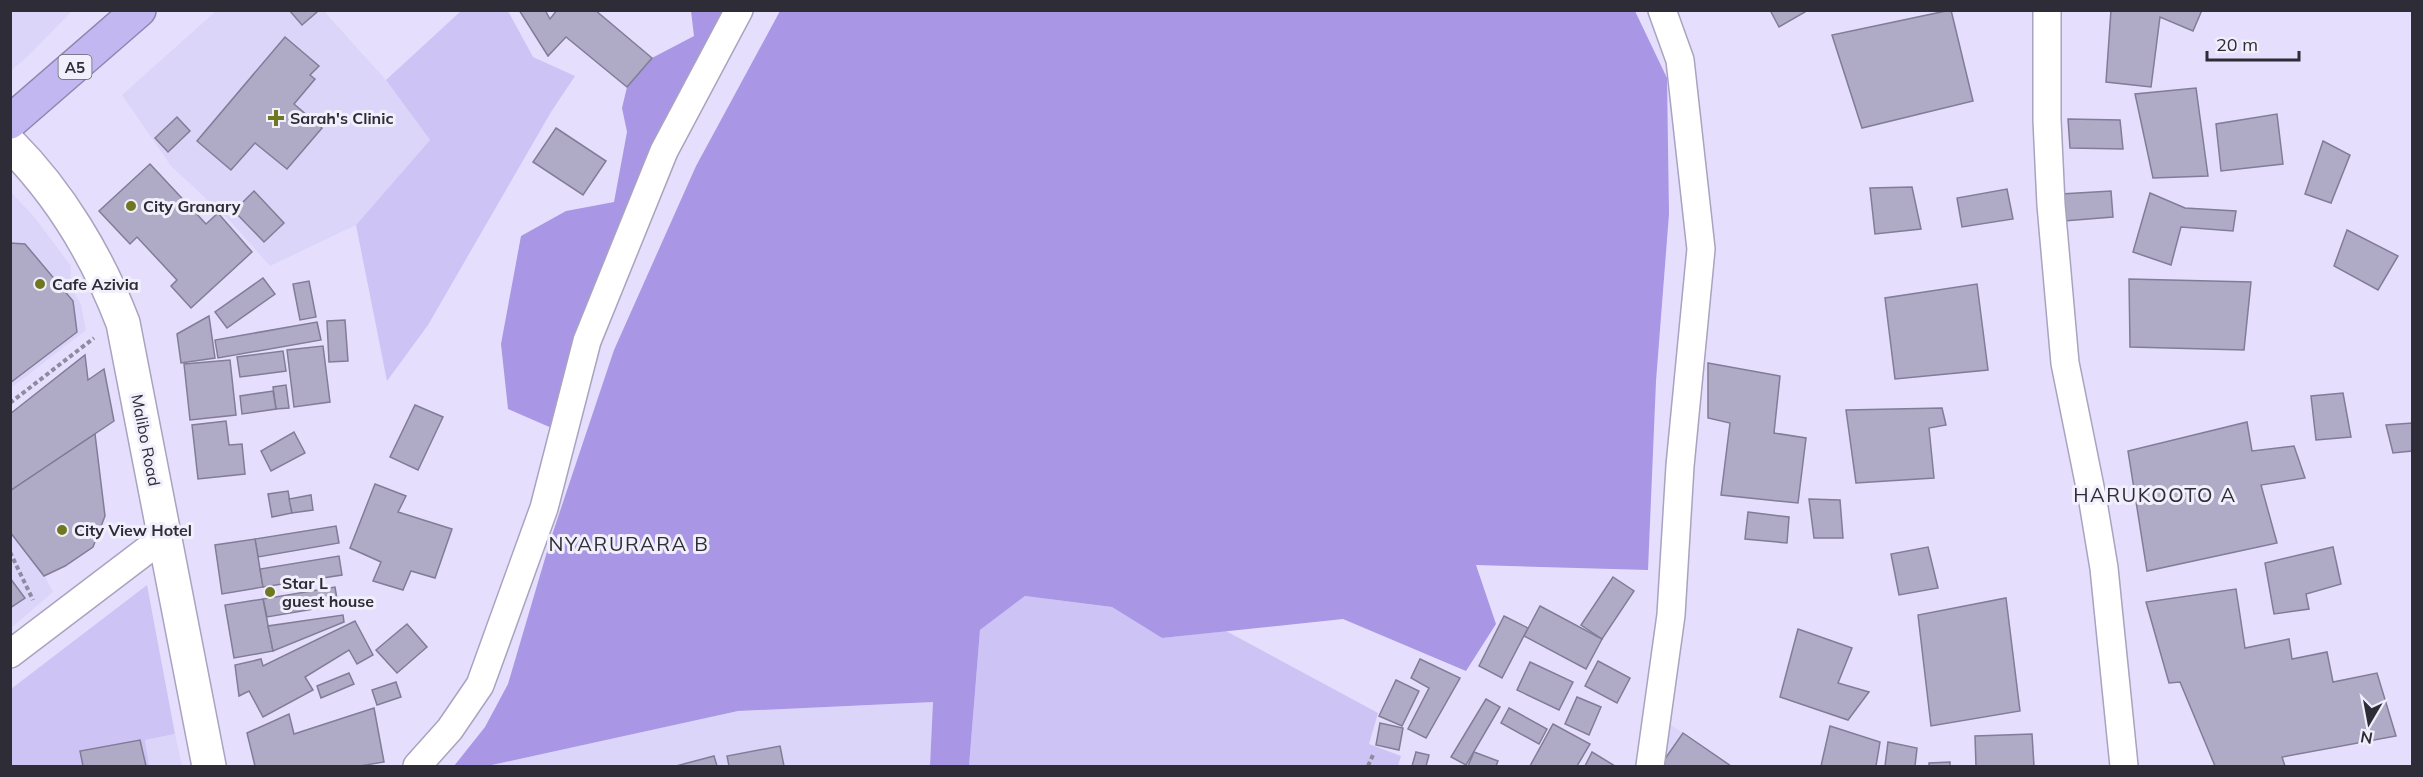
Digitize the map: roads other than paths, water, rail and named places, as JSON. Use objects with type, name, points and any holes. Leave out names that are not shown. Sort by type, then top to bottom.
[{"type":"highway","name":"A5","points":[[10,122],[139,10]]},
{"type":"street","points":[[417,766],[450,729],[480,685],[544,508],[587,342],[664,151],[739,10]]},
{"type":"street","points":[[1650,766],[1671,615],[1680,466],[1701,249],[1680,60],[1662,10]]},
{"type":"street","points":[[2047,10],[2047,120],[2051,205],[2065,363],[2104,568],[2124,766]]},
{"type":"street","name":"Malibo Road","points":[[10,144],[30,163],[77,229],[102,273],[121,318],[209,766]]},
{"type":"street","points":[[10,654],[164,537]]},
{"type":"place","name":"Sarah's Clinic","points":[[276,118]]},
{"type":"place","name":"City Granary","points":[[131,206]]},
{"type":"place","name":"Cafe Azivia","points":[[40,284]]},
{"type":"place","name":"City View Hotel","points":[[62,530]]},
{"type":"place","name":"Star L guest house","points":[[270,592]]},
{"type":"district","name":"HARUKOOTO A","points":[[2155,494]]},
{"type":"district","name":"NYARURARA B","points":[[629,543]]}]
